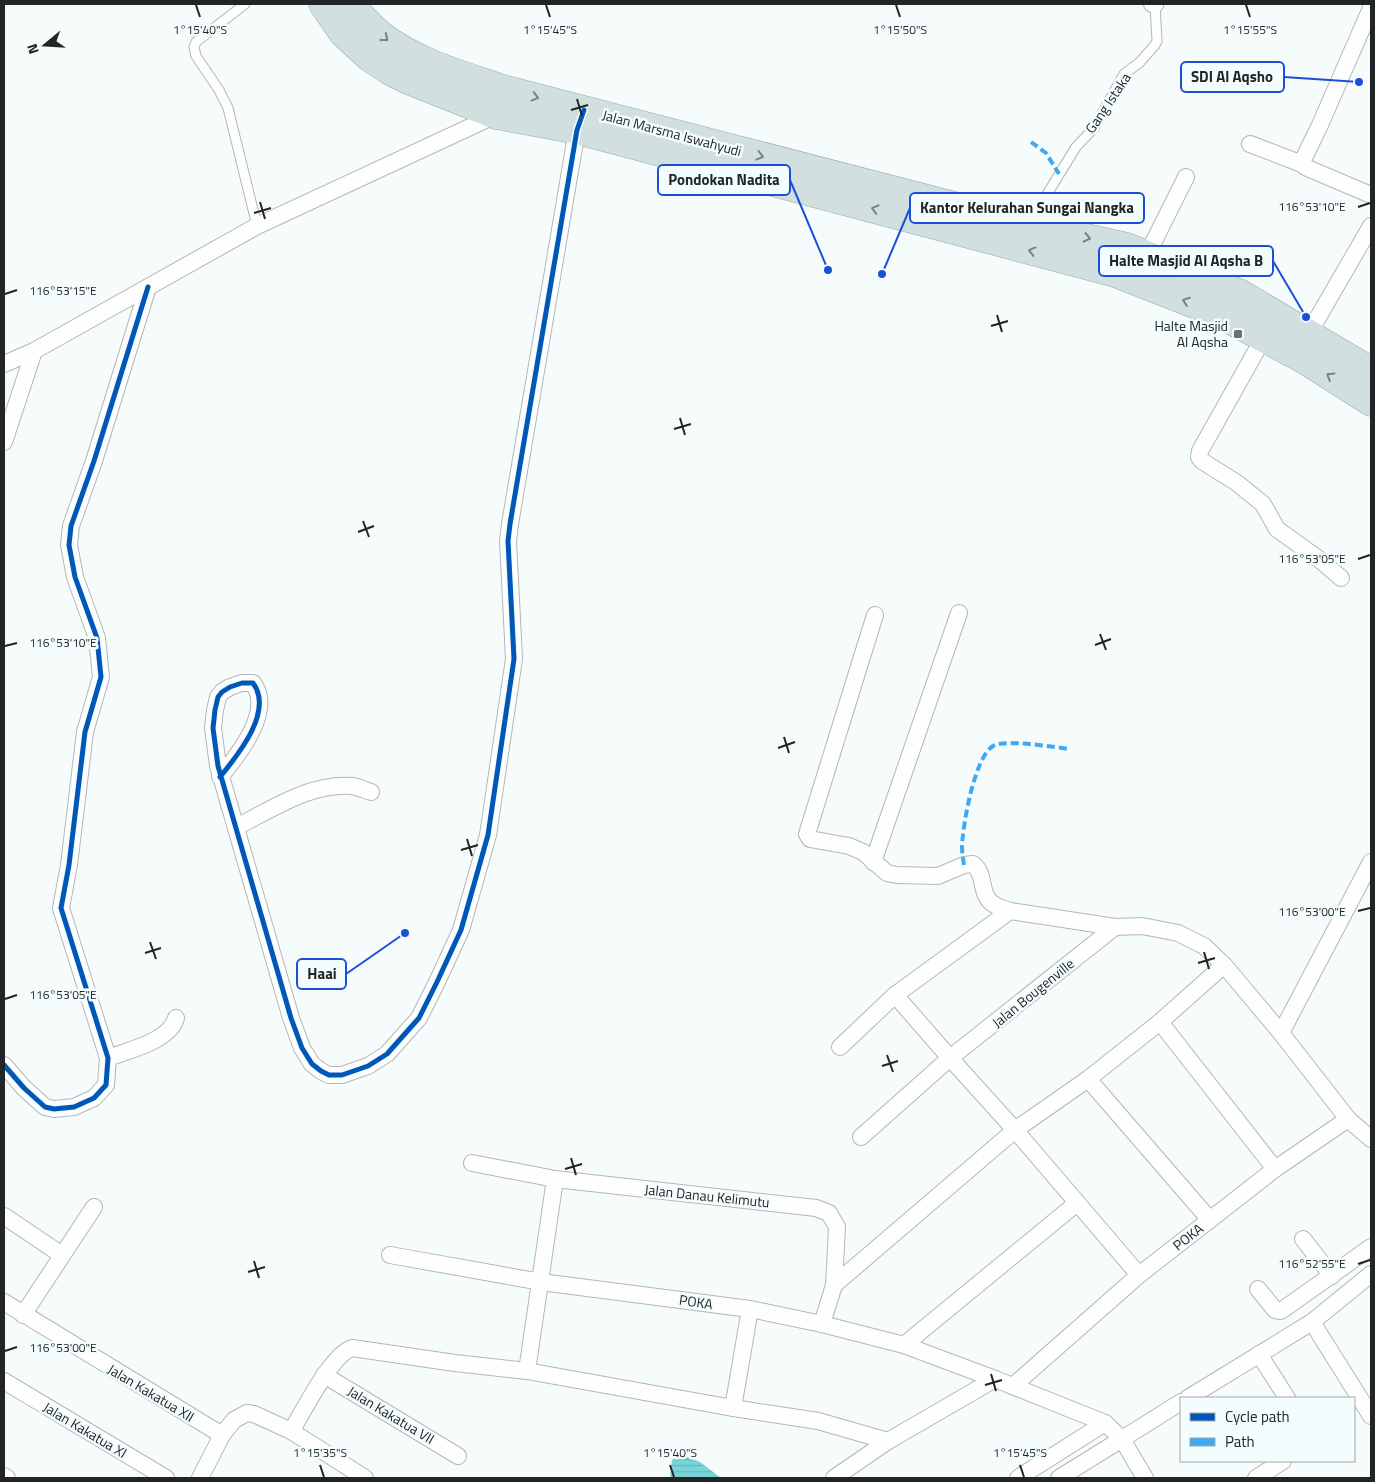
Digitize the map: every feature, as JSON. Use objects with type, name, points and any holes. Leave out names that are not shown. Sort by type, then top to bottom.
[{"type":"highway","name":"Jalan Marsma Iswahyudi","points":[[323,4],[343,33],[369,57],[408,80],[1126,247],[1242,294],[1371,370]]},
{"type":"highway","name":"Jalan Marsma Iswahyudi","points":[[350,4],[385,38],[407,52],[500,102]]},
{"type":"highway","name":"Jalan Marsma Iswahyudi","points":[[580,120],[1115,273],[1217,313],[1305,360],[1371,402]]},
{"type":"street","points":[[1302,164],[1302,160],[1320,125],[1371,8]]},
{"type":"street","points":[[4,364],[34,351],[257,226],[500,102]]},
{"type":"street","points":[[220,777],[240,753],[254,726],[261,704],[258,690],[253,683],[242,683],[230,687],[218,697],[213,728],[215,749],[220,777],[292,1018],[302,1048],[312,1064],[329,1075],[342,1075],[368,1066],[387,1054],[419,1018],[438,982],[461,930],[488,835],[514,659],[509,533],[580,120]]},
{"type":"street","points":[[1250,144],[1302,164],[1305,167],[1371,195]]},
{"type":"street","points":[[1147,255],[1186,177]]},
{"type":"street","points":[[1309,333],[1371,226]]},
{"type":"street","points":[[4,1065],[24,1088],[45,1107],[54,1109],[74,1107],[94,1098],[106,1085],[108,1058],[61,908],[69,865],[85,732],[101,677],[97,638],[79,589],[69,545],[71,526],[94,461],[148,287]]},
{"type":"street","points":[[1264,337],[1200,451],[1199,456],[1202,461],[1237,482],[1263,504],[1277,529],[1342,578]]},
{"type":"street","points":[[4,442],[34,351]]},
{"type":"street","points":[[873,862],[959,613]]},
{"type":"street","points":[[875,615],[807,834],[810,839],[835,845],[850,846],[863,852],[887,873],[897,875],[938,876],[964,865],[973,864],[981,875],[983,890],[988,899],[994,905],[1010,911],[1115,927],[1142,926],[1178,933],[1204,946],[1224,965],[1281,1033],[1348,1119],[1371,1139]]},
{"type":"street","points":[[236,827],[299,796],[319,789],[336,786],[354,786],[370,792]]},
{"type":"street","points":[[1281,1033],[1371,862]]},
{"type":"street","points":[[840,1047],[895,995],[1010,911]]},
{"type":"street","name":"Jalan Bougenville","points":[[862,1137],[950,1058],[1115,927]]},
{"type":"street","points":[[834,1285],[1016,1130],[1088,1079],[1160,1022],[1224,965]]},
{"type":"street","points":[[895,995],[1016,1130],[1139,1275]]},
{"type":"street","points":[[108,1058],[166,1034],[174,1026],[176,1018]]},
{"type":"street","points":[[1160,1022],[1275,1169]]},
{"type":"street","points":[[1088,1079],[1210,1220]]},
{"type":"street","name":"POKA","points":[[1013,1386],[1139,1275],[1275,1169],[1348,1119]]},
{"type":"street","name":"Jalan Danau Kelimutu","points":[[472,1163],[554,1180],[816,1208],[829,1213],[836,1227],[834,1285],[822,1324]]},
{"type":"street","points":[[528,1371],[554,1180]]},
{"type":"street","points":[[904,1345],[1077,1203]]},
{"type":"street","points":[[23,1315],[94,1207]]},
{"type":"street","points":[[4,1216],[62,1255]]},
{"type":"street","points":[[1304,1239],[1332,1276]]},
{"type":"street","points":[[1258,1289],[1275,1310],[1281,1311],[1371,1247]]},
{"type":"street","name":"POKA","points":[[390,1255],[541,1282],[750,1309],[822,1324],[904,1345],[995,1378],[1105,1423]]},
{"type":"street","points":[[1190,1397],[1312,1322],[1371,1274]]},
{"type":"street","name":"Jalan Kakatua XII","points":[[4,1302],[222,1436]]},
{"type":"street","points":[[733,1408],[750,1309]]},
{"type":"street","points":[[1312,1322],[1371,1416]]},
{"type":"street","points":[[291,1431],[324,1376],[346,1350],[352,1348],[455,1363],[528,1371],[733,1408],[818,1420],[888,1441]]},
{"type":"street","points":[[1259,1354],[1286,1397]]},
{"type":"street","name":"Jalan Kakatua VII","points":[[324,1376],[458,1456]]},
{"type":"street","points":[[834,1478],[888,1441],[995,1378]]},
{"type":"street","name":"Jalan Kakatua XI","points":[[4,1381],[166,1478]]},
{"type":"street","points":[[1059,1478],[1180,1403]]},
{"type":"street","points":[[206,1476],[222,1436],[234,1420],[247,1414],[254,1414],[291,1431],[365,1478]]},
{"type":"street","points":[[1018,1478],[1105,1423],[1122,1439],[1145,1478]]},
{"type":"street","points":[[1256,1478],[1281,1462]]},
{"type":"lane","points":[[245,4],[196,42],[194,47],[198,61],[219,90],[228,108],[257,226]]},
{"type":"lane","name":"Gang Istaka","points":[[1028,225],[1076,147],[1094,128],[1124,74],[1139,63],[1155,45],[1157,41],[1154,4]]},
{"type":"water","points":[[683,1455],[700,1462],[721,1478],[670,1478],[672,1460]]},
{"type":"marked path","points":[[1031,142],[1046,153],[1059,174]]},
{"type":"marked path","points":[[964,865],[962,846],[967,808],[975,777],[986,753],[993,746],[1008,743],[1069,749]]},
{"type":"cycle path","points":[[220,777],[227,768],[236,757],[244,745],[257,719],[258,694],[253,683],[242,683],[222,692],[218,697],[213,728],[218,766],[291,1018],[302,1048],[312,1064],[321,1071],[329,1075],[342,1075],[368,1066],[387,1054],[419,1018],[461,930],[488,835],[514,659],[508,541],[510,524],[577,130],[584,110]]},
{"type":"cycle path","points":[[4,1065],[24,1088],[45,1107],[54,1109],[74,1107],[94,1098],[106,1085],[108,1058],[61,908],[69,865],[85,732],[101,677],[97,638],[75,577],[69,545],[71,526],[94,461],[148,287]]},
{"type":"place","name":"SDI Al Aqsho","points":[[1359,82]]},
{"type":"place","name":"Pondokan Nadita","points":[[828,270]]},
{"type":"place","name":"Kantor Kelurahan Sungai Nangka","points":[[882,274]]},
{"type":"place","name":"Halte Masjid Al Aqsha B","points":[[1306,317]]},
{"type":"place","name":"Halte Masjid Al Aqsha","points":[[1238,334]]},
{"type":"place","name":"Haai","points":[[405,933]]}]
